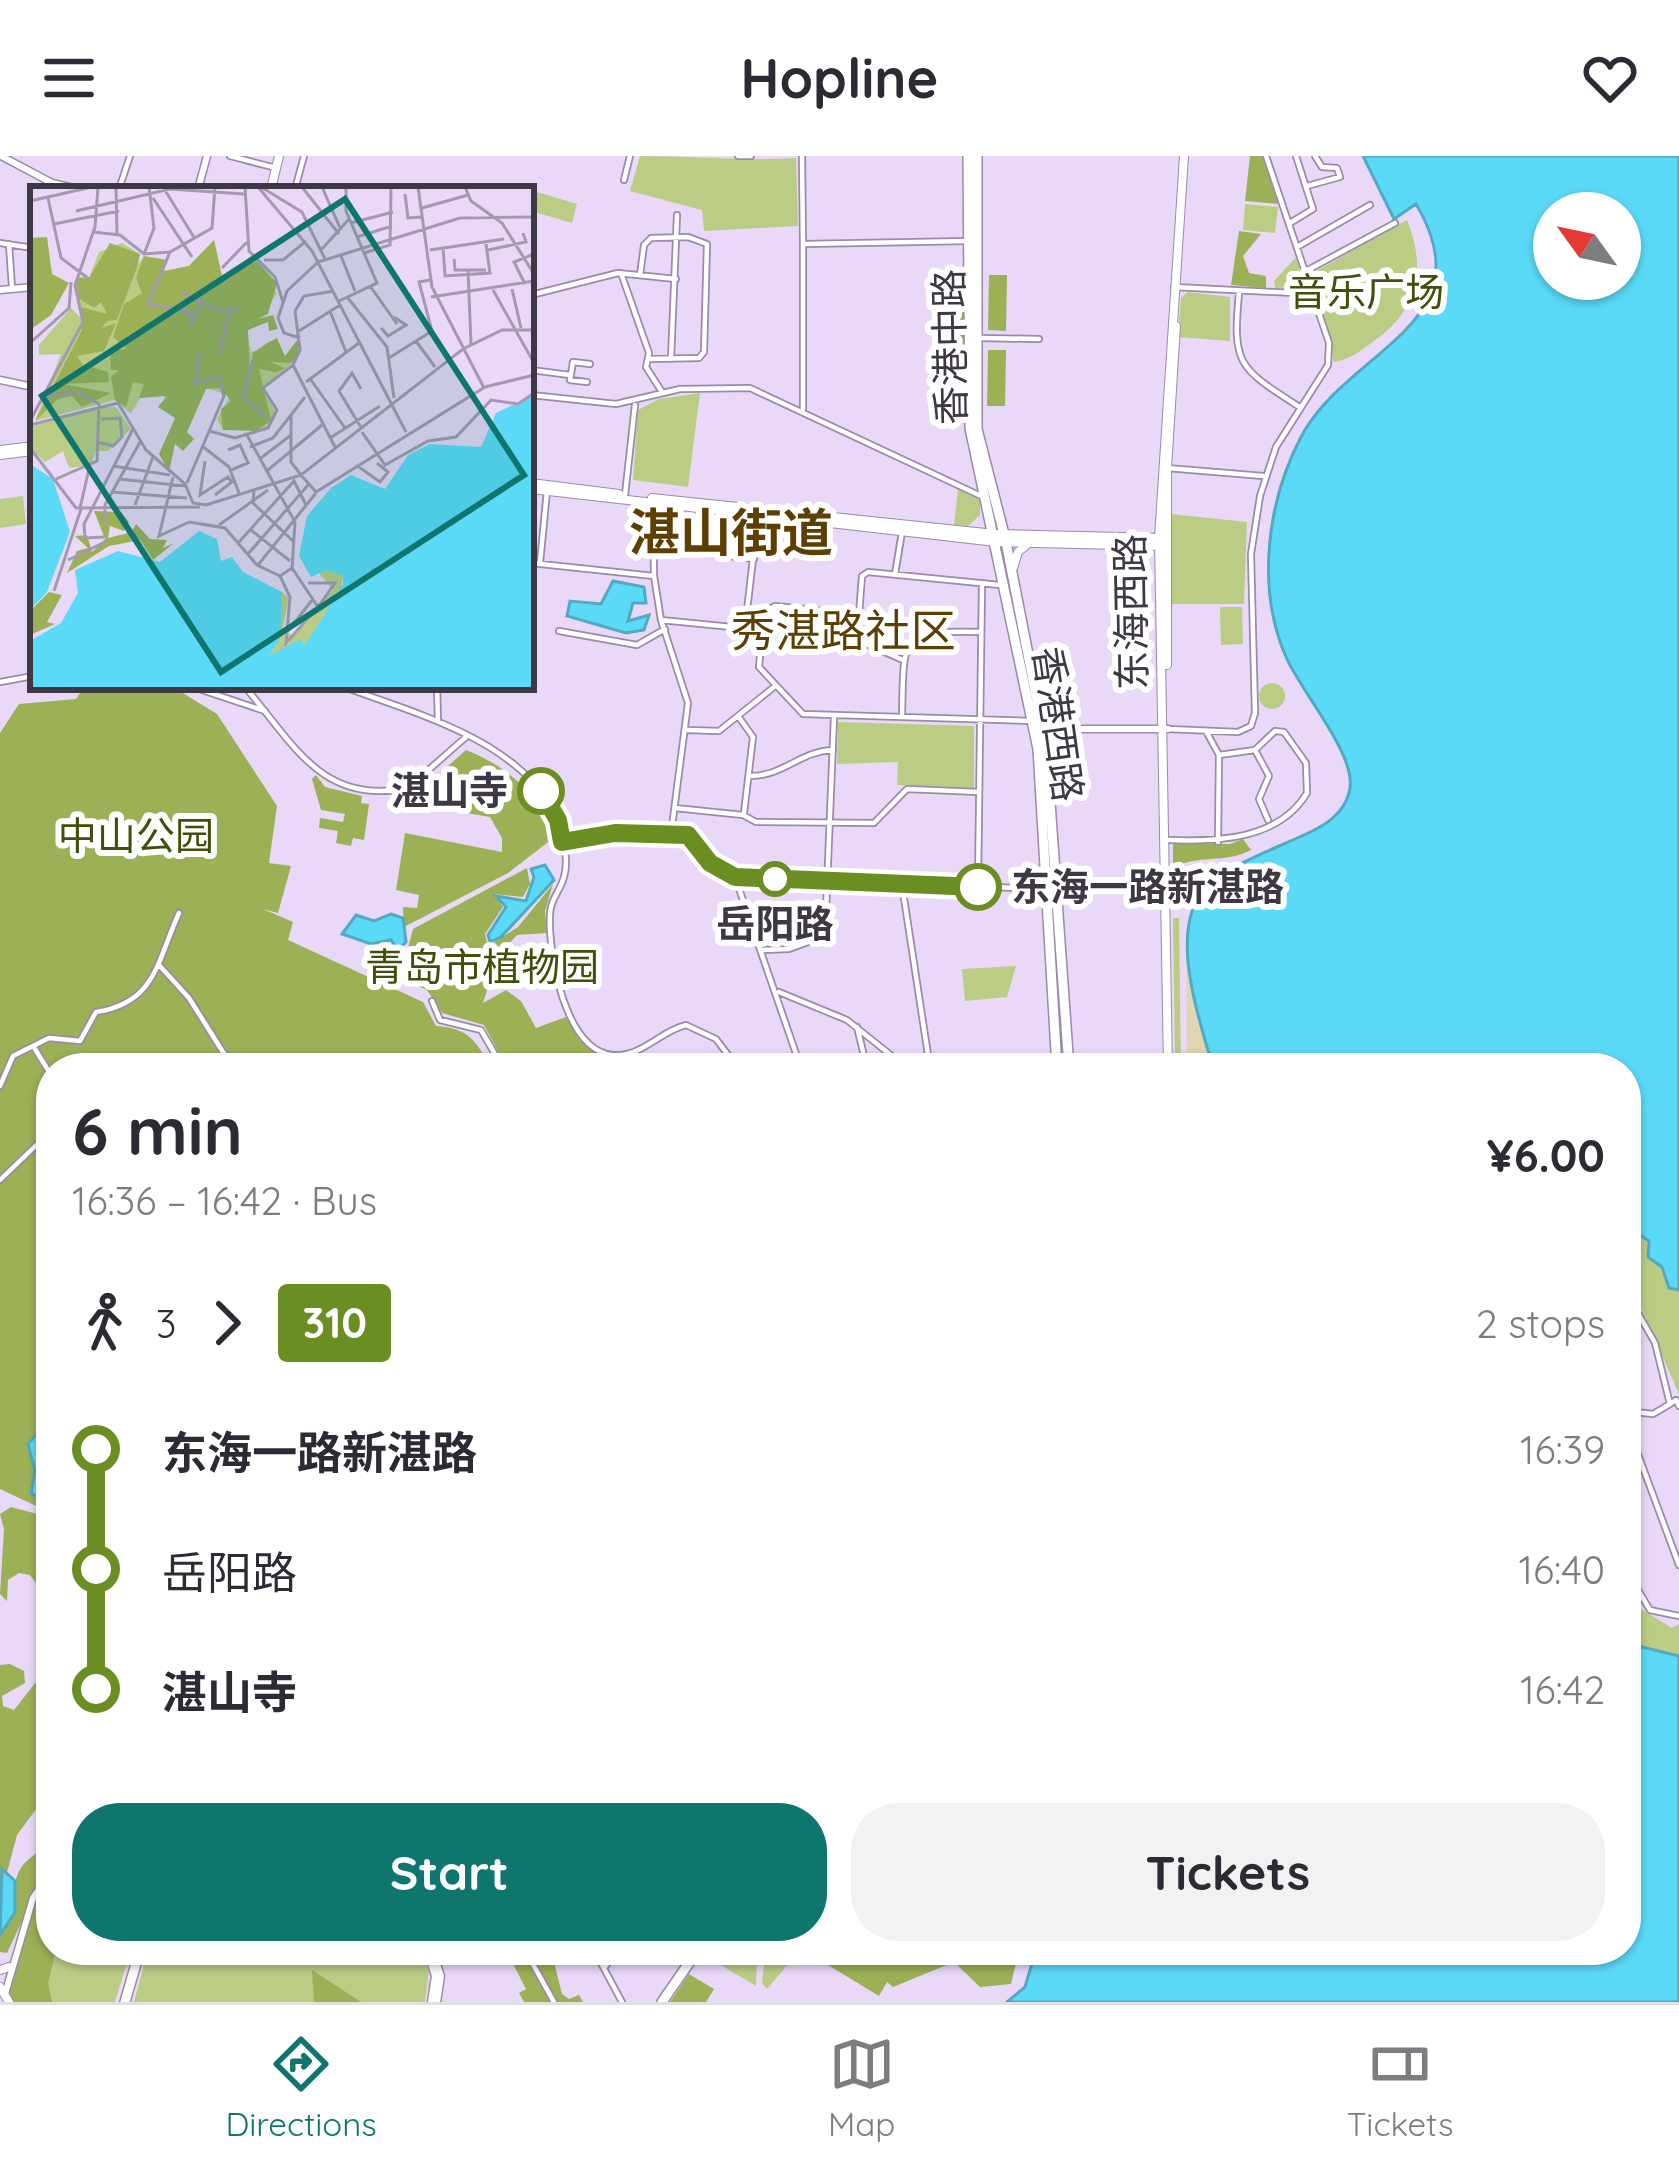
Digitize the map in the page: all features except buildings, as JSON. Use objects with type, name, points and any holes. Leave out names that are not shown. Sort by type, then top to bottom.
[{"type":"main road","points":[[272,186],[279,156]]},
{"type":"main road","name":"香港中路","points":[[972,156],[970,428],[1000,538]]},
{"type":"main road","name":"香港中路","points":[[972,156],[979,338],[977,429],[1000,538]]},
{"type":"main road","name":"东海西路","points":[[1170,1053],[1164,468],[1186,156]]},
{"type":"main road","points":[[0,453],[30,448]]},
{"type":"main road","points":[[534,486],[1000,538],[1163,542]]},
{"type":"main road","points":[[548,488],[654,501]]},
{"type":"main road","points":[[969,532],[986,518],[987,502]]},
{"type":"main road","points":[[758,512],[902,532],[1031,541],[1163,542]]},
{"type":"main road","name":"香港西路","points":[[1000,538],[1012,569],[1044,729],[1056,1053]]},
{"type":"main road","name":"香港西路","points":[[1000,538],[1033,721],[1067,1053]]},
{"type":"main road","points":[[1012,569],[1018,552],[1031,541]]},
{"type":"main road","name":"东海西路","points":[[1166,729],[1170,1053]]},
{"type":"main road","points":[[127,2002],[138,1965]]},
{"type":"main road","points":[[662,2002],[688,1965]]},
{"type":"street","points":[[2,156],[65,186]]},
{"type":"street","points":[[120,186],[130,156]]},
{"type":"street","points":[[199,186],[207,156]]},
{"type":"street","points":[[230,156],[276,168]]},
{"type":"street","points":[[296,186],[304,156]]},
{"type":"street","points":[[624,180],[630,156]]},
{"type":"street","points":[[738,156],[751,156]]},
{"type":"street","points":[[802,156],[803,412]]},
{"type":"street","points":[[1044,729],[1238,732],[1251,726],[1256,713],[1251,554],[1264,476],[1328,365],[1329,344],[1266,156]]},
{"type":"street","points":[[1289,224],[1313,209],[1296,156]]},
{"type":"street","points":[[1307,186],[1340,177],[1337,168],[1322,167],[1316,156]]},
{"type":"street","points":[[1297,247],[1370,205]]},
{"type":"street","points":[[671,359],[677,215]]},
{"type":"street","points":[[1306,271],[1395,223]]},
{"type":"street","points":[[640,275],[644,245],[651,238],[707,244],[704,352],[699,358],[649,359]]},
{"type":"street","points":[[803,244],[969,241]]},
{"type":"street","points":[[0,243],[30,247]]},
{"type":"street","points":[[10,244],[12,290]]},
{"type":"street","points":[[534,294],[622,273],[676,279]]},
{"type":"street","points":[[622,273],[649,359],[646,367],[662,392]]},
{"type":"street","points":[[0,290],[30,287]]},
{"type":"street","points":[[1177,287],[1313,294]]},
{"type":"street","points":[[1239,293],[1237,358],[1244,370],[1300,408]]},
{"type":"street","points":[[979,338],[1039,339]]},
{"type":"street","points":[[573,399],[573,362],[590,364]]},
{"type":"street","points":[[534,371],[587,382]]},
{"type":"street","points":[[0,380],[30,386]]},
{"type":"street","points":[[534,395],[635,403],[662,392],[750,388],[987,502]]},
{"type":"street","points":[[626,495],[635,403]]},
{"type":"street","points":[[1164,468],[1264,476]]},
{"type":"street","points":[[540,564],[548,488]]},
{"type":"street","points":[[654,501],[654,577],[661,620],[686,686],[687,730],[671,834]]},
{"type":"street","points":[[746,628],[758,512]]},
{"type":"street","points":[[895,574],[902,532]]},
{"type":"street","points":[[654,547],[754,559]]},
{"type":"street","points":[[534,563],[654,577]]},
{"type":"street","points":[[903,660],[857,640],[855,614],[862,576],[895,574],[1006,586]]},
{"type":"street","points":[[978,887],[977,632],[982,584]]},
{"type":"street","points":[[855,614],[775,606],[764,612],[759,667],[774,687],[812,718],[1033,721]]},
{"type":"street","points":[[661,620],[762,633]]},
{"type":"street","points":[[559,632],[637,645],[664,629]]},
{"type":"street","points":[[902,718],[903,660],[918,633],[977,632]]},
{"type":"street","points":[[0,682],[30,677]]},
{"type":"street","points":[[687,730],[719,731],[774,687]]},
{"type":"street","points":[[202,690],[265,711]]},
{"type":"street","points":[[248,690],[320,775],[348,789],[408,788],[466,737]]},
{"type":"street","points":[[352,690],[448,726],[537,786],[558,820],[562,842],[565,874],[550,912],[553,958],[566,1006],[581,1035],[598,1051],[619,1053]]},
{"type":"street","points":[[437,690],[437,721]]},
{"type":"street","points":[[738,716],[753,737],[743,815]]},
{"type":"street","points":[[763,950],[789,949],[826,936],[834,717]]},
{"type":"street","points":[[448,726],[455,748]]},
{"type":"street","points":[[1206,731],[1219,754],[1218,842]]},
{"type":"street","points":[[1169,840],[1234,842],[1301,803],[1307,793],[1306,763],[1284,732],[1275,731],[1255,751],[1219,754]]},
{"type":"street","points":[[750,776],[780,772],[811,751],[833,750]]},
{"type":"street","points":[[1255,751],[1269,776],[1258,799],[1270,822]]},
{"type":"street","points":[[675,808],[743,815],[756,822],[874,823],[907,789],[979,792]]},
{"type":"street","points":[[562,842],[615,833],[692,836],[710,863],[735,877],[1050,889]]},
{"type":"street","points":[[735,877],[796,1053]]},
{"type":"street","points":[[902,885],[927,1053]]},
{"type":"street","points":[[0,1086],[8,1060],[50,1039],[80,1041],[94,1014],[132,1002],[159,965],[178,913]]},
{"type":"street","points":[[159,965],[189,998],[224,1053]]},
{"type":"street","points":[[776,992],[856,1027],[888,1053]]},
{"type":"street","points":[[432,1001],[440,1020],[481,1030],[494,1053]]},
{"type":"street","points":[[632,1053],[686,1025],[716,1039],[727,1053]]},
{"type":"street","points":[[856,1027],[863,1053]]},
{"type":"street","points":[[34,1046],[38,1053]]},
{"type":"street","points":[[0,1180],[36,1145]]},
{"type":"street","points":[[1641,1318],[1655,1343],[1670,1404]]},
{"type":"street","points":[[1641,1413],[1653,1414],[1676,1400],[1679,1406]]},
{"type":"street","points":[[1641,1462],[1679,1564]]},
{"type":"street","points":[[1641,1590],[1650,1610],[1679,1616]]},
{"type":"street","points":[[5,1994],[4,1968],[36,1894]]},
{"type":"street","points":[[435,1965],[440,1976],[436,2001]]},
{"type":"street","points":[[533,1965],[554,2002]]},
{"type":"street","points":[[602,1965],[622,2002]]},
{"type":"green space","points":[[640,156],[796,158],[798,226],[704,231],[702,210],[630,191]]},
{"type":"green space","points":[[1250,156],[1263,156],[1278,204],[1245,201]]},
{"type":"green space","points":[[534,191],[577,204],[572,223],[534,212]]},
{"type":"green space","points":[[1245,204],[1278,207],[1275,233],[1243,230]]},
{"type":"green space","name":"音乐广场","points":[[1407,220],[1417,272],[1409,302],[1374,341],[1333,362],[1318,270]]},
{"type":"green space","points":[[1239,231],[1261,234],[1243,256],[1249,273],[1266,276],[1266,288],[1231,285]]},
{"type":"green space","points":[[1297,256],[1303,287],[1275,288],[1274,281]]},
{"type":"green space","points":[[989,275],[1007,275],[1006,331],[988,330]]},
{"type":"green space","points":[[958,286],[964,286],[965,360],[951,360]]},
{"type":"green space","points":[[1188,292],[1230,297],[1230,341],[1178,337],[1181,298]]},
{"type":"green space","points":[[988,350],[1006,350],[1005,406],[987,406]]},
{"type":"green space","points":[[700,393],[688,487],[633,480],[638,410],[659,399]]},
{"type":"green space","points":[[958,489],[980,500],[980,515],[968,526],[954,525]]},
{"type":"green space","points":[[23,496],[26,524],[0,528],[0,499]]},
{"type":"green space","points":[[1171,514],[1247,522],[1244,604],[1172,604]]},
{"type":"green space","points":[[1220,607],[1242,607],[1243,644],[1221,645]]},
{"type":"green space","points":[[1272,683],[1285,696],[1272,709],[1259,696]]},
{"type":"green space","name":"中山公园","points":[[82,690],[178,690],[217,714],[277,806],[269,863],[291,866],[278,913],[263,909],[293,922],[288,940],[423,1002],[436,1026],[470,1037],[483,1053],[36,1053],[36,1506],[0,1489],[0,733],[19,704],[76,699]]},
{"type":"green space","points":[[838,722],[974,726],[974,788],[897,785],[898,762],[837,764]]},
{"type":"green space","points":[[466,750],[520,784],[556,836],[508,873],[404,927],[403,907],[417,908],[419,895],[396,890],[405,833],[502,852],[502,838],[490,817],[461,812],[454,777],[447,767]]},
{"type":"green space","points":[[316,775],[325,787],[362,796],[361,803],[369,804],[364,840],[353,838],[351,846],[336,843],[338,831],[319,828],[320,818],[343,822],[345,814],[321,810],[312,779]]},
{"type":"green space","points":[[1243,839],[1251,850],[1173,868],[1173,844],[1230,844]]},
{"type":"green space","name":"青岛市植物园","points":[[527,868],[530,884],[523,897],[494,894],[503,907],[485,934],[488,946],[518,927],[553,884],[545,911],[547,933],[517,935],[498,956],[483,1003],[506,990],[521,1001],[536,1028],[566,1017],[600,1053],[499,1053],[484,1025],[442,1013],[427,990],[400,978],[413,929]]},
{"type":"green space","points":[[1173,918],[1179,918],[1181,1053],[1175,1053]]},
{"type":"green space","points":[[1016,966],[1007,997],[965,1001],[962,969]]},
{"type":"green space","points":[[1641,1236],[1649,1241],[1669,1288],[1679,1290],[1679,1394],[1641,1307]]},
{"type":"green space","points":[[11,1507],[36,1514],[36,1583],[30,1575],[19,1573],[8,1580],[7,1601],[0,1594],[4,1529],[0,1514]]},
{"type":"green space","points":[[1641,1609],[1672,1628],[1679,1624],[1679,1656],[1641,1647]]},
{"type":"green space","points":[[0,1665],[24,1671],[25,1683],[2,1696],[3,1706],[14,1710],[36,1682],[36,1809],[17,1835],[6,1876],[15,1887],[23,1865],[36,1854],[36,1965],[52,1965],[48,1983],[52,2002],[12,2002],[8,1992],[33,1898],[7,1953],[0,1952]]},
{"type":"green space","points":[[40,1965],[126,1965],[115,2002],[12,2002]]},
{"type":"green space","points":[[144,1965],[426,1965],[429,1971],[425,2002],[134,2002]]},
{"type":"green space","points":[[514,1965],[555,1965],[562,1994],[569,1999],[579,1995],[583,2002],[524,2002],[519,1993],[526,1989]]},
{"type":"green space","points":[[721,1965],[757,1965],[756,1986]]},
{"type":"green space","points":[[764,1965],[787,1965],[767,1989],[762,1983]]},
{"type":"green space","points":[[828,1965],[947,1965],[893,1987],[887,1982],[879,1996]]},
{"type":"green space","points":[[957,1965],[1015,1965],[1011,1984],[980,1987]]},
{"type":"green space","points":[[312,1970],[361,2002],[314,2002]]},
{"type":"green space","points":[[689,1974],[714,1989],[706,2002],[670,2002]]},
{"type":"sand","points":[[1186,931],[1197,1020],[1208,1053],[1187,1053]]},
{"type":"water","points":[[1363,156],[1679,156],[1679,1290],[1669,1288],[1662,1267],[1648,1257],[1649,1241],[1641,1236],[1641,1053],[1209,1053],[1189,974],[1189,924],[1195,903],[1208,886],[1229,870],[1325,824],[1342,808],[1349,793],[1346,762],[1286,657],[1277,630],[1269,574],[1273,517],[1289,462],[1322,407],[1403,333],[1423,308],[1435,279],[1434,245],[1416,204],[1394,219]]},
{"type":"water","points":[[613,581],[644,587],[646,603],[633,603],[628,621],[649,615],[644,630],[626,633],[567,616],[570,601],[601,604]]},
{"type":"water","points":[[545,865],[554,880],[501,937],[490,942],[488,935],[506,907],[496,896],[526,901],[534,877],[531,869]]},
{"type":"water","points":[[391,914],[403,918],[406,942],[398,950],[391,940],[371,944],[342,934],[356,915],[374,921]]},
{"type":"water","points":[[36,1435],[36,1497],[31,1493],[35,1471],[28,1444]]},
{"type":"water","points":[[1641,1647],[1679,1656],[1679,2002],[1007,2002],[1025,1987],[1032,1965],[1641,1965]]},
{"type":"water","points":[[2,1869],[15,1881],[15,1912],[0,1935]]},
{"type":"bus line","name":"310","points":[[541,791],[558,820],[562,842],[615,833],[688,835],[698,840],[710,863],[735,877],[978,887]]},
{"type":"place","name":"湛山寺","points":[[541,791]]},
{"type":"place","name":"岳阳路","points":[[775,879]]},
{"type":"place","name":"东海一路新湛路","points":[[978,887]]},
{"type":"district","name":"湛山街道","points":[[731,533]]},
{"type":"district","name":"秀湛路社区","points":[[843,631]]}]
